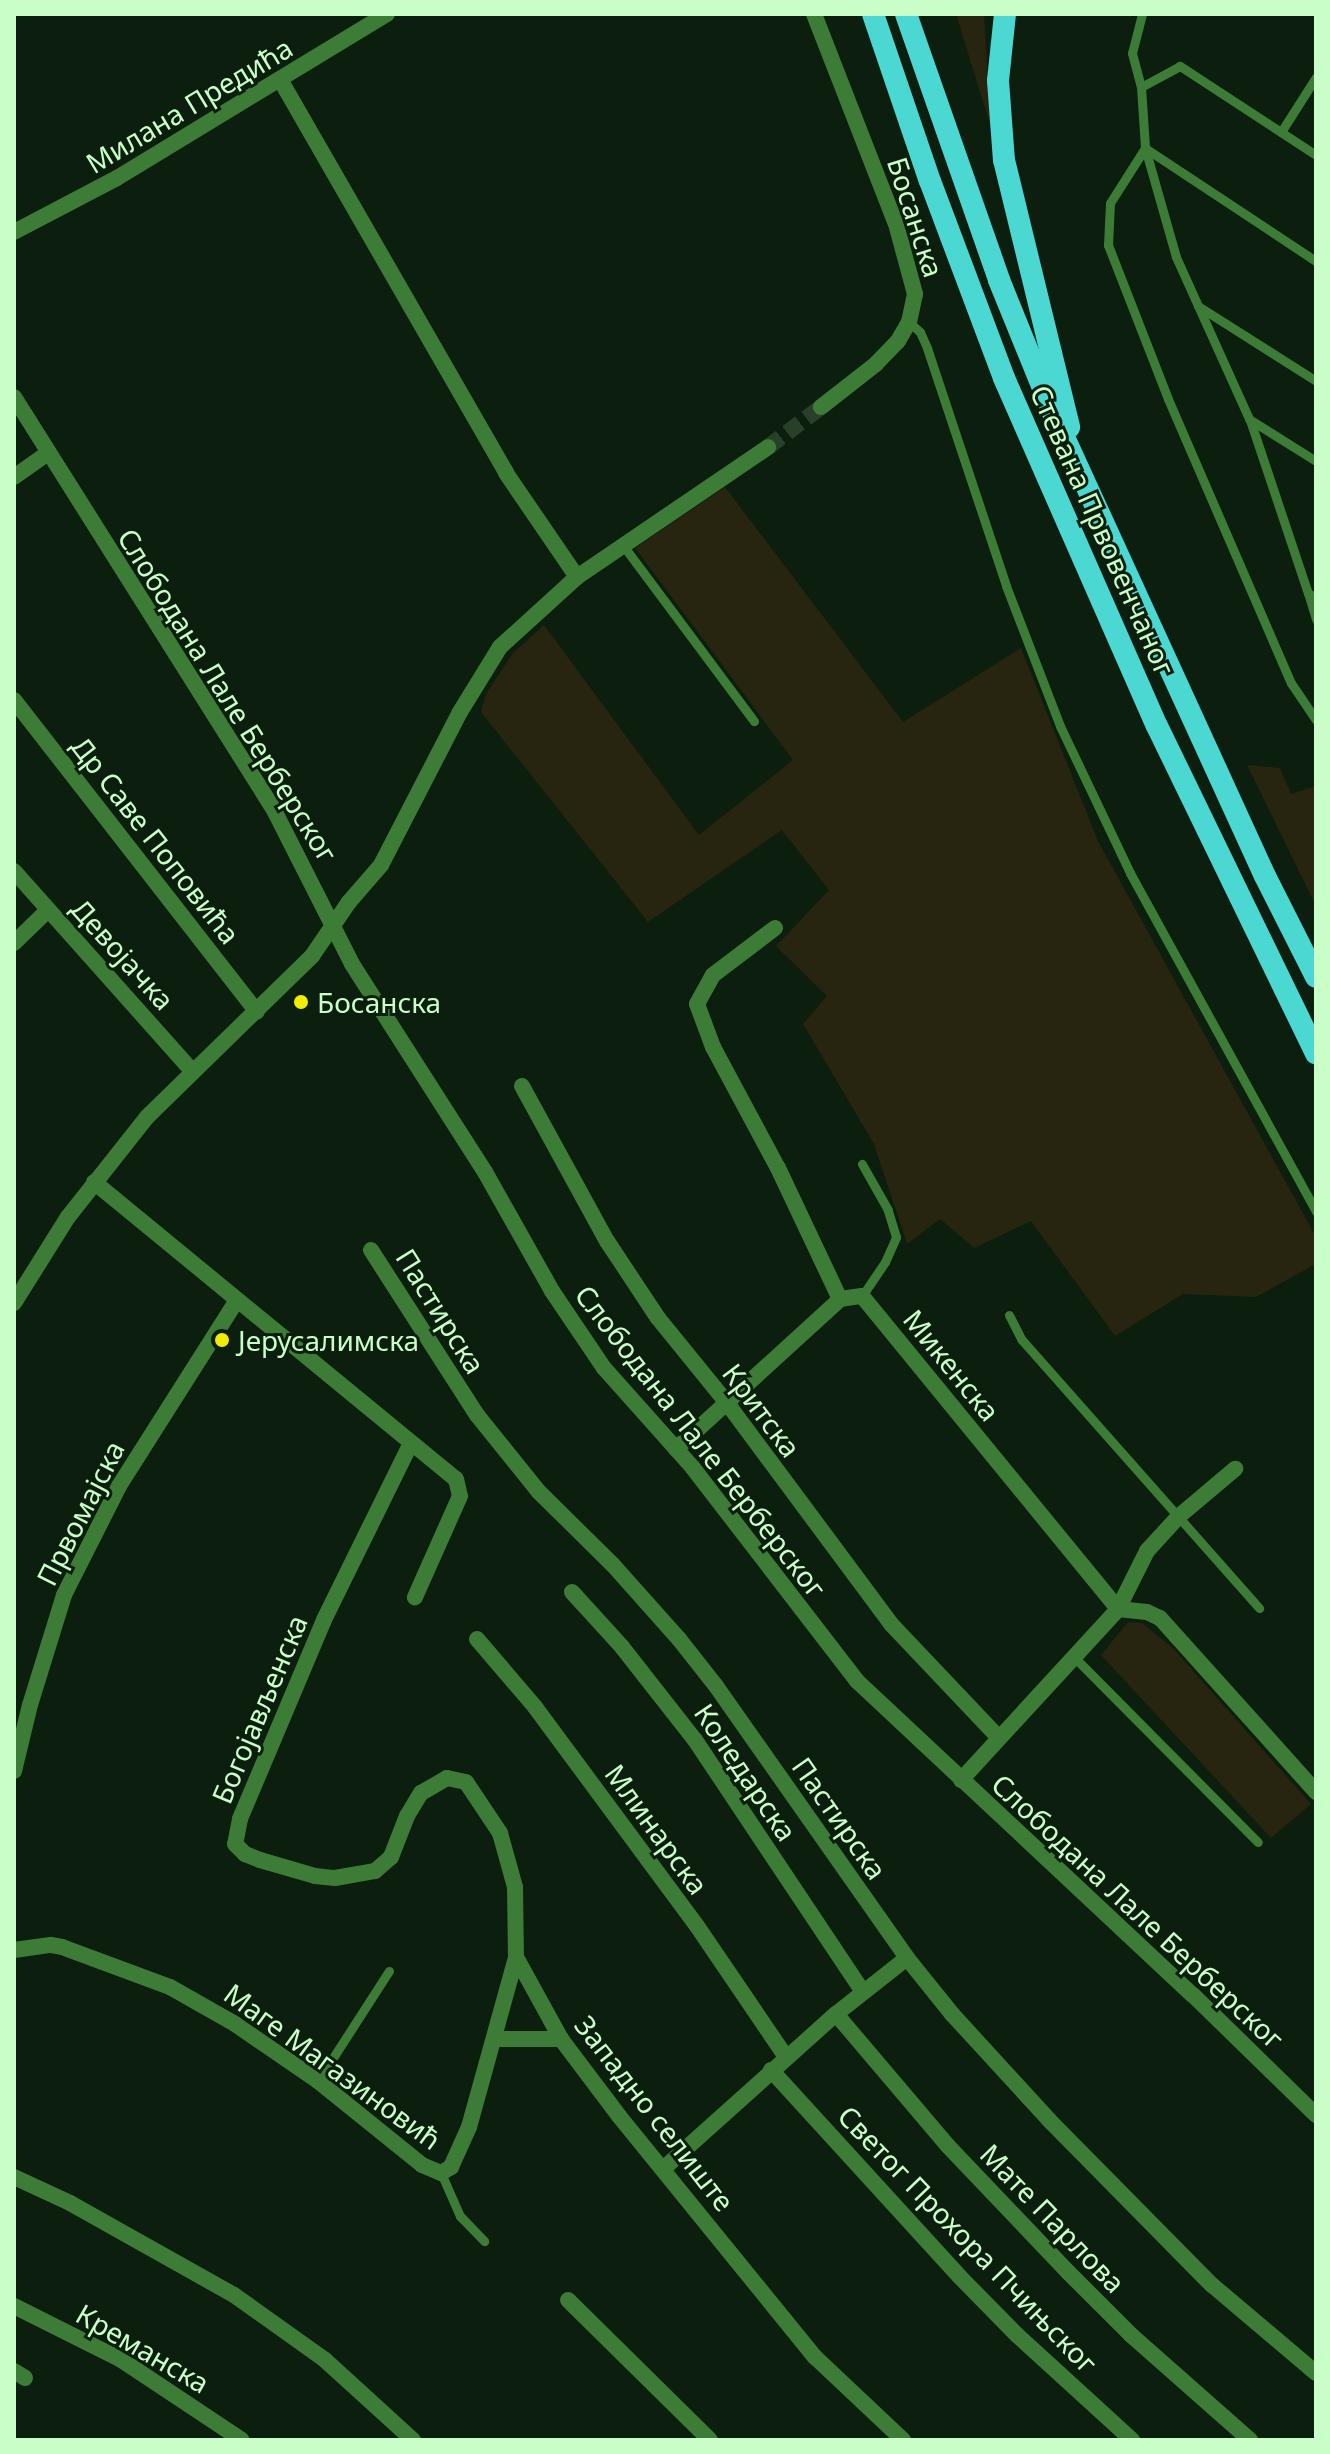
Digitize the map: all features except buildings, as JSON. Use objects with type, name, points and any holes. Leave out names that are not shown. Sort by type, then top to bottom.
[{"type":"highway","name":"Стевана Првовенчаног","points":[[873,14],[930,181],[1010,392],[1157,726],[1316,1053]]},
{"type":"highway","name":"Стевана Првовенчаног","points":[[906,14],[999,280],[1077,467],[1265,876],[1316,977]]},
{"type":"highway","points":[[1005,14],[998,81],[1004,160],[1028,267],[1061,383],[1077,467]]},
{"type":"street","name":"Милана Предића","points":[[14,232],[88,196],[387,14]]},
{"type":"street","name":"Босанска","points":[[814,14],[907,260],[915,294],[909,322],[886,355],[821,407]]},
{"type":"street","points":[[281,81],[506,473],[577,577]]},
{"type":"street","name":"Слободана Лале Берберског","points":[[14,397],[275,812],[300,855],[333,927],[419,1074],[485,1172],[567,1315],[604,1368],[676,1449],[857,1681],[1193,1995],[1316,2115]]},
{"type":"street","points":[[14,1303],[94,1182],[147,1117],[312,956],[349,902],[389,853],[484,669],[519,627],[577,577],[622,544],[768,447]]},
{"type":"street","points":[[14,477],[48,453]]},
{"type":"street","name":"Др Саве Поповића","points":[[14,700],[257,1012]]},
{"type":"street","name":"Девојачка","points":[[14,871],[193,1072]]},
{"type":"street","points":[[14,943],[48,910]]},
{"type":"street","points":[[775,928],[713,975],[697,1004],[713,1047],[778,1168],[840,1299]]},
{"type":"street","name":"Критска","points":[[522,1086],[630,1277],[891,1624],[999,1738]]},
{"type":"street","points":[[94,1182],[456,1479],[460,1496],[415,1597]]},
{"type":"street","name":"Пастирска","points":[[371,1250],[477,1415],[538,1491],[613,1565],[679,1639],[907,1958],[995,2063],[1212,2285],[1316,2373]]},
{"type":"street","points":[[676,1449],[840,1299],[862,1296]]},
{"type":"street","name":"Микенска","points":[[862,1296],[1118,1609]]},
{"type":"street","name":"Првомајска","points":[[14,1771],[49,1637],[70,1583],[119,1486],[237,1300]]},
{"type":"street","name":"Богојављенска","points":[[411,1443],[324,1620],[234,1839],[245,1854],[315,1876],[335,1878],[375,1871],[391,1857],[407,1816],[421,1793],[439,1781],[453,1778]]},
{"type":"street","points":[[961,1780],[1076,1659],[1118,1609],[1137,1565],[1178,1517],[1235,1469]]},
{"type":"street","name":"Коледарска","points":[[572,1592],[622,1647],[695,1740],[863,1992]]},
{"type":"street","points":[[1118,1609],[1135,1609],[1160,1618],[1316,1792]]},
{"type":"street","name":"Млинарска","points":[[477,1639],[535,1707],[688,1914],[786,2057]]},
{"type":"street","name":"Западно селиште","points":[[453,1778],[472,1787],[500,1833],[515,1887],[516,1957],[561,2039],[815,2357],[903,2440]]},
{"type":"street","name":"Маге Магазиновић","points":[[14,1950],[55,1946],[148,1976],[203,2005],[318,2081],[422,2165],[441,2173],[451,2167],[465,2137],[496,2039],[516,1957]]},
{"type":"street","points":[[663,2169],[786,2057],[907,1958]]},
{"type":"street","name":"Мате Парлова","points":[[836,2014],[1002,2205],[1131,2335],[1250,2440]]},
{"type":"street","points":[[496,2039],[561,2039]]},
{"type":"street","name":"Светог Прохора Пчињског","points":[[771,2070],[960,2277],[1017,2335],[1132,2440]]},
{"type":"street","points":[[14,2177],[70,2203],[234,2295],[325,2360],[413,2440]]},
{"type":"street","points":[[568,2300],[710,2440]]},
{"type":"street","name":"Креманска","points":[[14,2306],[120,2359],[242,2440]]},
{"type":"lane","points":[[1142,14],[1132,53],[1141,87],[1145,148],[1176,257],[1249,419],[1312,596],[1316,620]]},
{"type":"lane","points":[[1141,87],[1180,66],[1316,155]]},
{"type":"lane","points":[[1281,132],[1316,77]]},
{"type":"lane","points":[[1145,148],[1316,261]]},
{"type":"lane","points":[[1145,148],[1110,203],[1108,245],[1168,399],[1291,683],[1316,720]]},
{"type":"lane","points":[[1198,306],[1316,381]]},
{"type":"lane","points":[[909,322],[920,332],[927,348],[1006,586],[1060,726],[1130,873],[1316,1212]]},
{"type":"lane","points":[[1249,419],[1316,461]]},
{"type":"lane","points":[[622,544],[754,721]]},
{"type":"lane","points":[[862,1164],[888,1210],[896,1237],[885,1262],[862,1296]]},
{"type":"lane","points":[[1009,1315],[1022,1340],[1259,1608]]},
{"type":"lane","points":[[1076,1659],[1258,1842]]},
{"type":"lane","points":[[318,2081],[389,1971]]},
{"type":"lane","name":"Маге Магазиновић","points":[[441,2173],[460,2216],[484,2241]]},
{"type":"shaded area","points":[[956,14],[984,14],[991,128]]},
{"type":"shaded area","points":[[725,487],[903,722],[1021,648],[1098,841],[1316,1237],[1316,1264],[1256,1297],[1183,1294],[1115,1336],[1031,1221],[974,1248],[940,1219],[907,1244],[874,1144],[803,1024],[827,996],[776,946],[829,890],[782,830],[648,922],[481,712],[486,694],[513,653],[544,625],[699,835],[793,760],[635,548]]},
{"type":"shaded area","points":[[1247,765],[1280,768],[1291,794],[1316,786],[1316,906]]},
{"type":"shaded area","points":[[1128,1622],[1142,1623],[1173,1648],[1311,1804],[1271,1838],[1101,1655]]},
{"type":"tunnel","points":[[768,447],[821,407]]},
{"type":"place","name":"Босанска","points":[[301,1002]]},
{"type":"place","name":"Јерусалимска","points":[[222,1340]]}]
